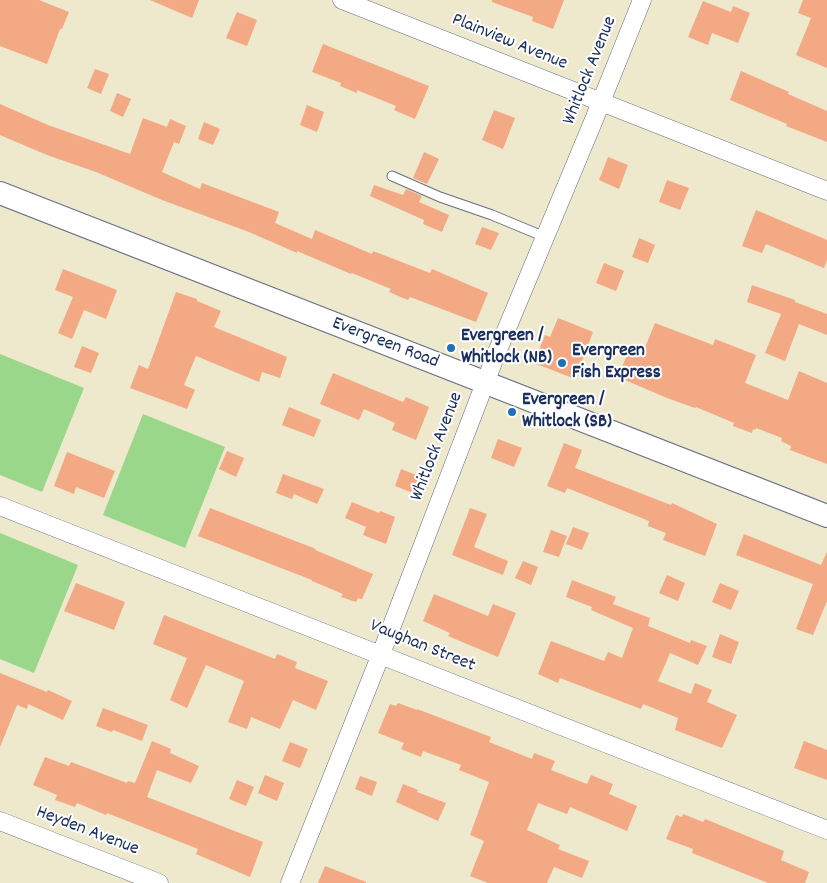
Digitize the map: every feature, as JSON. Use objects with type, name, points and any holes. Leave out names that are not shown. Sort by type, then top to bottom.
[{"type":"street","name":"Plainview Avenue","points":[[342,0],[827,191]]},
{"type":"street","name":"Whitlock Avenue","points":[[290,883],[381,654],[495,357],[642,0]]},
{"type":"street","name":"Evergreen Road","points":[[0,193],[827,516]]},
{"type":"street","name":"Vaughan Street","points":[[0,506],[827,830]]},
{"type":"street","name":"Heyden Avenue","points":[[0,821],[159,883]]},
{"type":"lane","points":[[392,176],[440,197],[492,215],[545,237]]},
{"type":"green space","points":[[0,354],[84,388],[42,492],[0,475]]},
{"type":"green space","points":[[143,414],[225,447],[185,548],[103,515]]},
{"type":"green space","points":[[0,533],[78,565],[34,673],[0,659]]},
{"type":"building","points":[[0,0],[39,0],[69,12],[62,29],[60,29],[47,64],[0,46]]},
{"type":"building","points":[[150,0],[199,0],[192,18]]},
{"type":"building","points":[[492,0],[564,0],[553,29],[532,21],[533,17],[492,2]]},
{"type":"building","points":[[803,0],[827,0],[827,68],[796,55],[811,18],[798,13]]},
{"type":"building","points":[[703,1],[731,12],[733,6],[750,13],[738,43],[712,33],[708,45],[688,37]]},
{"type":"building","points":[[237,12],[257,20],[247,46],[226,38]]},
{"type":"building","points":[[323,44],[429,86],[415,119],[394,110],[396,106],[357,90],[357,93],[340,86],[341,83],[312,72]]},
{"type":"building","points":[[95,69],[109,74],[101,94],[87,88]]},
{"type":"building","points":[[741,71],[827,111],[827,142],[786,126],[787,124],[730,100]]},
{"type":"building","points":[[117,93],[131,99],[123,117],[110,111]]},
{"type":"building","points":[[0,104],[48,125],[130,154],[143,118],[167,127],[170,119],[186,126],[179,144],[174,142],[162,172],[200,189],[202,183],[279,212],[275,223],[312,239],[315,230],[372,254],[373,251],[430,273],[432,269],[488,293],[476,322],[410,297],[408,300],[389,292],[391,289],[352,273],[0,135]]},
{"type":"building","points":[[307,105],[324,112],[317,132],[300,125]]},
{"type":"building","points":[[494,110],[515,118],[503,149],[482,140]]},
{"type":"building","points":[[204,122],[220,129],[213,145],[198,139]]},
{"type":"building","points":[[424,152],[439,159],[427,184],[413,178]]},
{"type":"building","points":[[608,157],[628,165],[619,189],[599,180]]},
{"type":"building","points":[[667,180],[689,188],[680,210],[659,202]]},
{"type":"building","points":[[374,185],[403,195],[406,189],[422,196],[419,202],[449,215],[442,232],[423,224],[424,220],[370,196]]},
{"type":"building","points":[[756,210],[827,240],[827,260],[824,268],[766,244],[762,253],[742,246]]},
{"type":"building","points":[[482,227],[499,233],[491,250],[475,244]]},
{"type":"building","points":[[639,238],[655,245],[648,263],[632,257]]},
{"type":"building","points":[[604,263],[624,271],[616,291],[596,283]]},
{"type":"building","points":[[63,269],[117,290],[106,319],[84,310],[72,339],[58,333],[73,297],[55,290]]},
{"type":"building","points":[[752,285],[795,300],[795,302],[827,314],[827,335],[799,324],[785,361],[765,353],[781,314],[747,302]]},
{"type":"building","points":[[176,292],[197,299],[197,301],[221,311],[214,327],[287,357],[280,378],[262,372],[259,382],[196,356],[184,385],[195,390],[187,409],[130,388],[139,365],[148,369]]},
{"type":"building","points":[[558,318],[593,332],[575,379],[534,363],[545,335],[550,337]]},
{"type":"building","points":[[655,323],[713,345],[715,339],[756,355],[745,383],[788,400],[799,371],[827,383],[827,464],[790,450],[791,446],[781,441],[782,438],[756,428],[755,430],[753,429],[752,433],[733,426],[734,423],[618,377],[629,350],[642,355]]},
{"type":"building","points":[[82,346],[99,353],[91,373],[74,367]]},
{"type":"building","points":[[333,373],[403,402],[406,397],[429,407],[416,440],[392,430],[395,423],[364,409],[359,420],[320,404]]},
{"type":"building","points":[[289,407],[321,420],[314,437],[282,425]]},
{"type":"building","points":[[498,439],[522,448],[514,467],[491,458]]},
{"type":"building","points":[[564,443],[582,450],[575,468],[671,505],[672,503],[717,524],[705,556],[663,540],[666,533],[648,526],[649,521],[567,488],[565,493],[547,486]]},
{"type":"building","points":[[227,451],[244,458],[236,477],[219,469]]},
{"type":"building","points":[[67,452],[115,471],[104,498],[76,487],[74,494],[54,486]]},
{"type":"building","points":[[401,469],[419,476],[413,493],[395,486]]},
{"type":"building","points":[[283,474],[324,489],[317,504],[294,494],[292,499],[276,493]]},
{"type":"building","points":[[352,502],[395,517],[386,544],[363,535],[366,527],[345,518]]},
{"type":"building","points":[[210,508],[316,549],[373,574],[362,599],[358,598],[356,602],[341,597],[343,594],[312,580],[198,536]]},
{"type":"building","points":[[470,508],[487,514],[474,547],[508,561],[503,575],[452,555]]},
{"type":"building","points":[[573,527],[589,533],[582,550],[566,544]]},
{"type":"building","points":[[551,530],[567,536],[559,557],[543,552]]},
{"type":"building","points":[[744,534],[821,565],[827,552],[827,601],[813,635],[796,629],[813,584],[736,555]]},
{"type":"building","points":[[523,561],[538,567],[531,585],[515,578]]},
{"type":"building","points":[[667,575],[685,583],[678,601],[659,593]]},
{"type":"building","points":[[572,580],[616,597],[613,604],[650,618],[648,626],[690,643],[691,640],[707,646],[698,665],[670,653],[658,681],[691,694],[695,683],[712,690],[707,702],[737,715],[722,748],[675,730],[678,718],[643,704],[641,709],[560,678],[558,683],[538,674],[551,641],[604,661],[608,652],[622,658],[633,628],[591,610],[592,607],[566,597]]},
{"type":"building","points":[[76,583],[125,602],[114,630],[64,611]]},
{"type":"building","points":[[720,583],[739,591],[731,610],[712,602]]},
{"type":"building","points":[[434,594],[488,616],[493,604],[516,613],[498,657],[448,636],[450,633],[423,621]]},
{"type":"building","points":[[164,615],[275,659],[277,654],[297,662],[295,668],[328,681],[316,710],[293,700],[280,729],[251,717],[247,729],[228,722],[244,681],[206,665],[187,708],[170,700],[187,658],[153,644]]},
{"type":"building","points":[[720,634],[739,642],[731,664],[712,657]]},
{"type":"building","points":[[0,673],[47,692],[48,690],[72,701],[63,720],[28,704],[27,709],[17,705],[0,747]]},
{"type":"building","points":[[398,703],[491,737],[489,742],[532,759],[534,753],[555,761],[551,770],[587,784],[591,775],[613,784],[609,794],[637,806],[627,831],[570,807],[567,814],[538,803],[527,830],[560,845],[558,849],[589,861],[582,878],[554,867],[547,883],[488,883],[470,876],[484,841],[470,835],[489,782],[459,770],[461,765],[423,751],[421,757],[401,749],[404,743],[378,733],[390,704],[396,706]]},
{"type":"building","points":[[103,708],[148,725],[142,741],[96,726]]},
{"type":"building","points":[[152,741],[171,749],[170,753],[199,766],[191,783],[157,770],[147,797],[263,842],[250,877],[196,854],[198,849],[107,813],[106,815],[77,803],[75,807],[55,800],[57,795],[33,785],[45,757],[69,766],[71,762],[127,783],[128,781],[135,783]]},
{"type":"building","points":[[804,741],[827,750],[827,780],[794,768]]},
{"type":"building","points":[[290,742],[308,749],[300,768],[282,761]]},
{"type":"building","points":[[265,775],[284,783],[277,801],[258,793]]},
{"type":"building","points":[[360,776],[377,782],[372,796],[355,789]]},
{"type":"building","points":[[237,780],[254,787],[246,806],[229,799]]},
{"type":"building","points":[[403,784],[418,790],[417,792],[446,803],[438,821],[396,802]]},
{"type":"building","points":[[683,814],[703,822],[705,819],[784,851],[781,860],[809,872],[805,883],[768,883],[692,853],[693,849],[666,839],[676,815],[682,817]]},
{"type":"building","points":[[325,866],[366,882],[366,883],[318,883]]},
{"type":"place","name":"Evergreen / Whitlock (NB)","points":[[451,348]]},
{"type":"place","name":"Evergreen Fish Express","points":[[562,363]]},
{"type":"place","name":"Evergreen / Whitlock (SB)","points":[[512,412]]}]
